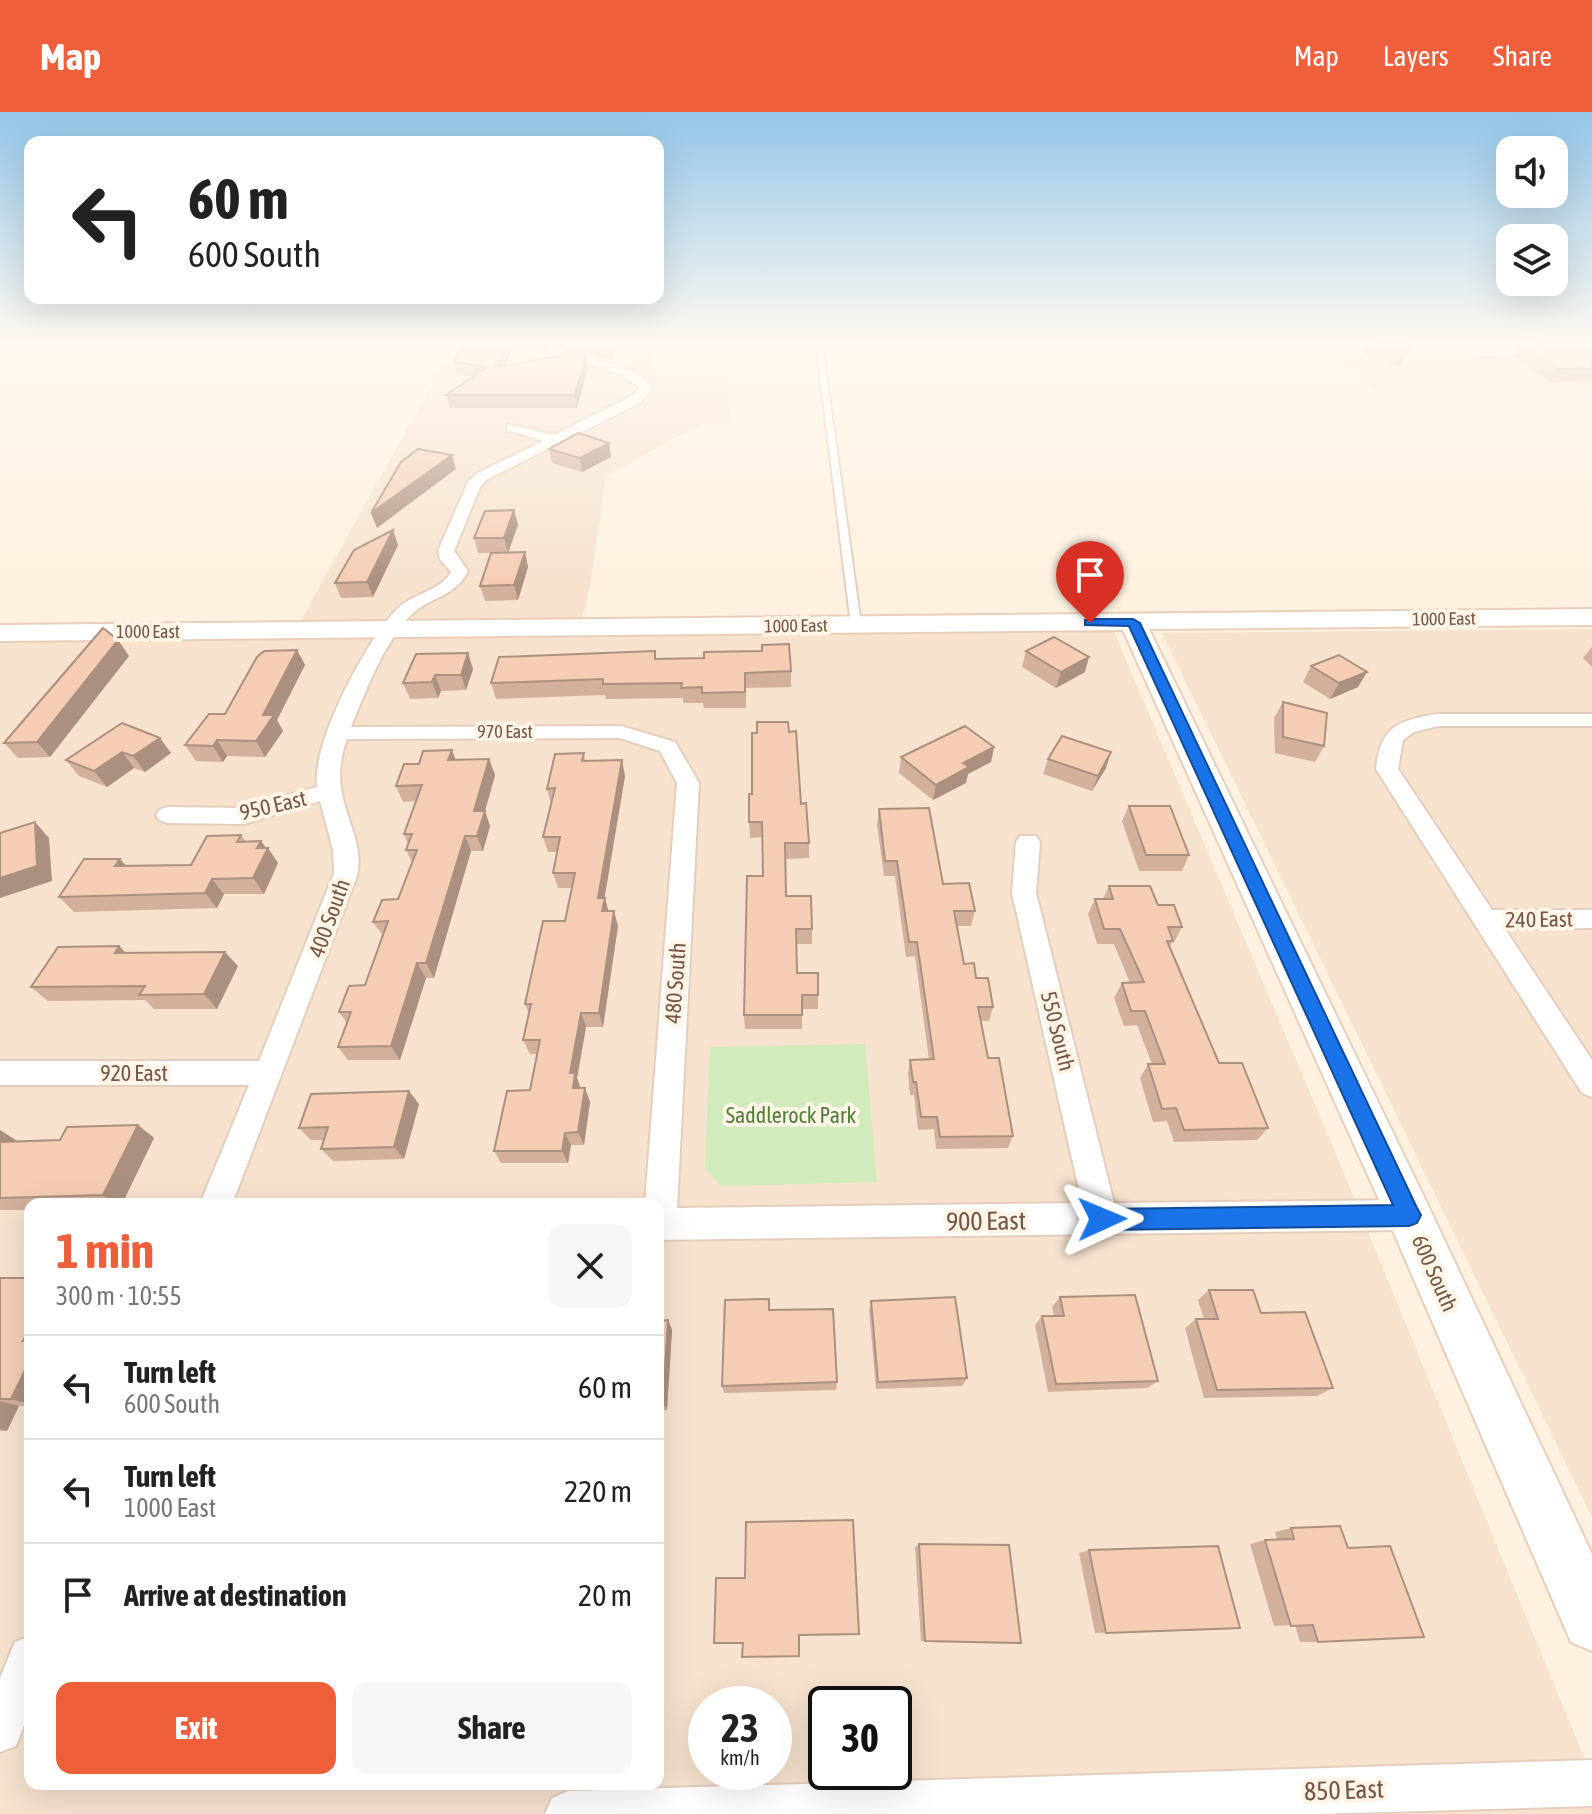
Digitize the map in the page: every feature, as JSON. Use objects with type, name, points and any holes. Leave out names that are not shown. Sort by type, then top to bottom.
[{"type":"street","points":[[512,427],[556,440],[591,422]]},
{"type":"street","name":"400 South","points":[[218,1198],[341,891],[348,864],[330,791],[327,764],[340,733],[390,631],[409,606],[451,585],[458,578],[460,571],[448,559],[446,551],[473,485],[481,477],[556,440]]},
{"type":"street","name":"1000 East","points":[[0,633],[1592,617]]},
{"type":"street","name":"600 South","points":[[1133,623],[1409,1215],[1592,1621]]},
{"type":"street","points":[[1592,720],[1438,720],[1414,723],[1399,732],[1387,746],[1387,769],[1592,1084]]},
{"type":"street","name":"970 East","points":[[340,733],[621,732],[668,747]]},
{"type":"street","name":"480 South","points":[[661,1198],[688,783],[668,747]]},
{"type":"street","name":"950 East","points":[[167,815],[244,816],[330,791]]},
{"type":"street","name":"550 South","points":[[1028,842],[1024,893],[1102,1219]]},
{"type":"street","name":"240 East","points":[[1486,920],[1592,919]]},
{"type":"street","name":"920 East","points":[[0,1073],[268,1073]]},
{"type":"street","name":"900 East","points":[[664,1224],[1409,1215]]},
{"type":"street","points":[[0,1730],[24,1672]]},
{"type":"street","name":"850 East","points":[[568,1814],[1592,1783]]},
{"type":"lane","points":[[829,422],[856,625]]},
{"type":"shaded area","points":[[411,422],[703,422],[606,476],[590,586],[579,633],[1113,629],[1338,1159],[1592,1777],[1592,1814],[0,1814],[0,640],[291,638]]},
{"type":"shaded area","points":[[1592,629],[1592,1517],[1162,633]]},
{"type":"green space","name":"Saddlerock Park","points":[[865,1044],[877,1182],[721,1186],[705,1168],[710,1047]]},
{"type":"building","points":[[578,433],[609,443],[580,458],[549,449]]},
{"type":"building","points":[[418,449],[452,455],[371,513],[401,462]]},
{"type":"building","points":[[514,510],[504,538],[474,538],[485,511]]},
{"type":"building","points":[[393,530],[367,582],[335,583],[354,550]]},
{"type":"building","points":[[525,552],[514,585],[480,586],[491,553]]},
{"type":"building","points":[[103,628],[118,640],[37,742],[4,743]]},
{"type":"building","points":[[1054,637],[1089,657],[1061,672],[1026,651]]},
{"type":"building","points":[[789,644],[791,671],[745,673],[745,692],[702,693],[702,687],[681,688],[682,683],[603,684],[603,679],[491,683],[499,657],[655,651],[655,659],[704,658],[704,652],[762,651],[762,645]]},
{"type":"building","points":[[297,650],[263,715],[274,715],[256,741],[217,740],[213,746],[185,745],[209,714],[225,714],[257,657],[264,651]]},
{"type":"building","points":[[468,653],[461,675],[435,675],[432,682],[403,683],[416,654]]},
{"type":"building","points":[[1339,655],[1367,672],[1339,683],[1311,666]]},
{"type":"building","points":[[1283,702],[1327,713],[1324,746],[1283,737]]},
{"type":"building","points":[[757,722],[788,722],[789,732],[796,731],[801,804],[806,803],[809,843],[785,843],[786,896],[811,896],[812,929],[796,929],[797,973],[818,973],[818,995],[802,995],[802,1015],[744,1015],[747,876],[763,876],[762,822],[749,822],[752,733],[757,733]]},
{"type":"building","points":[[122,723],[160,738],[133,756],[122,752],[94,771],[66,760]]},
{"type":"building","points":[[965,726],[994,747],[963,763],[969,767],[936,785],[901,757]]},
{"type":"building","points":[[1062,736],[1111,752],[1098,776],[1048,759]]},
{"type":"building","points":[[452,750],[448,760],[489,759],[474,811],[485,811],[477,836],[465,836],[426,963],[417,963],[391,1046],[338,1047],[351,1012],[339,1012],[349,986],[365,985],[388,921],[373,922],[382,900],[398,899],[417,850],[406,850],[412,834],[404,834],[422,785],[396,786],[404,764],[419,764],[423,751]]},
{"type":"building","points":[[584,753],[582,761],[622,760],[598,898],[605,898],[602,911],[614,911],[599,1013],[581,1013],[570,1073],[575,1073],[573,1088],[585,1088],[578,1132],[565,1133],[562,1151],[494,1151],[507,1091],[530,1090],[540,1040],[523,1040],[531,1004],[525,1004],[543,921],[565,921],[575,873],[553,873],[560,837],[543,837],[555,788],[547,789],[555,754]]},
{"type":"building","points":[[1129,806],[1170,806],[1189,855],[1146,855]]},
{"type":"building","points":[[929,808],[943,884],[969,883],[975,911],[954,911],[964,964],[974,963],[976,978],[988,978],[993,1007],[978,1007],[988,1058],[999,1058],[1013,1136],[940,1137],[937,1117],[921,1117],[910,1060],[934,1059],[917,942],[909,942],[897,861],[885,861],[879,809]]},
{"type":"building","points":[[35,822],[37,866],[0,878],[0,833]]},
{"type":"building","points":[[241,835],[237,842],[261,841],[257,848],[268,848],[253,878],[212,879],[205,893],[59,897],[84,859],[120,859],[115,866],[191,865],[207,836]]},
{"type":"building","points":[[1109,886],[1150,886],[1158,905],[1174,905],[1182,927],[1168,927],[1173,941],[1167,941],[1219,1063],[1242,1063],[1268,1128],[1184,1130],[1176,1108],[1162,1109],[1148,1064],[1165,1064],[1145,1011],[1131,1011],[1122,983],[1144,982],[1120,929],[1104,929],[1095,899],[1113,899]]},
{"type":"building","points":[[119,946],[115,953],[225,952],[204,994],[139,995],[145,986],[31,987],[58,947]]},
{"type":"building","points":[[409,1091],[394,1147],[321,1149],[328,1127],[299,1128],[311,1094]]},
{"type":"building","points":[[138,1125],[103,1195],[0,1198],[0,1142],[60,1140],[67,1127]]},
{"type":"building","points":[[0,1278],[24,1278],[24,1372],[11,1399],[0,1399]]},
{"type":"building","points":[[1209,1290],[1253,1290],[1261,1313],[1305,1312],[1333,1388],[1217,1390],[1196,1319],[1218,1319]]},
{"type":"building","points":[[1135,1295],[1158,1381],[1056,1384],[1042,1316],[1064,1316],[1060,1297]]},
{"type":"building","points":[[955,1297],[967,1378],[878,1382],[871,1301]]},
{"type":"building","points":[[769,1299],[769,1310],[833,1309],[837,1382],[722,1386],[725,1300]]},
{"type":"building","points":[[664,1320],[668,1320],[664,1386]]},
{"type":"building","points":[[853,1520],[859,1634],[799,1635],[799,1656],[742,1657],[743,1643],[714,1643],[716,1578],[745,1578],[746,1522]]},
{"type":"building","points":[[1340,1526],[1348,1548],[1390,1546],[1424,1637],[1318,1642],[1313,1625],[1291,1626],[1265,1540],[1294,1539],[1291,1528]]},
{"type":"building","points":[[919,1544],[1009,1545],[1021,1643],[925,1641]]},
{"type":"building","points":[[1218,1546],[1240,1628],[1106,1633],[1089,1550]]},
{"type":"route","points":[[1090,623],[1133,623],[1409,1215],[1102,1219]]}]
